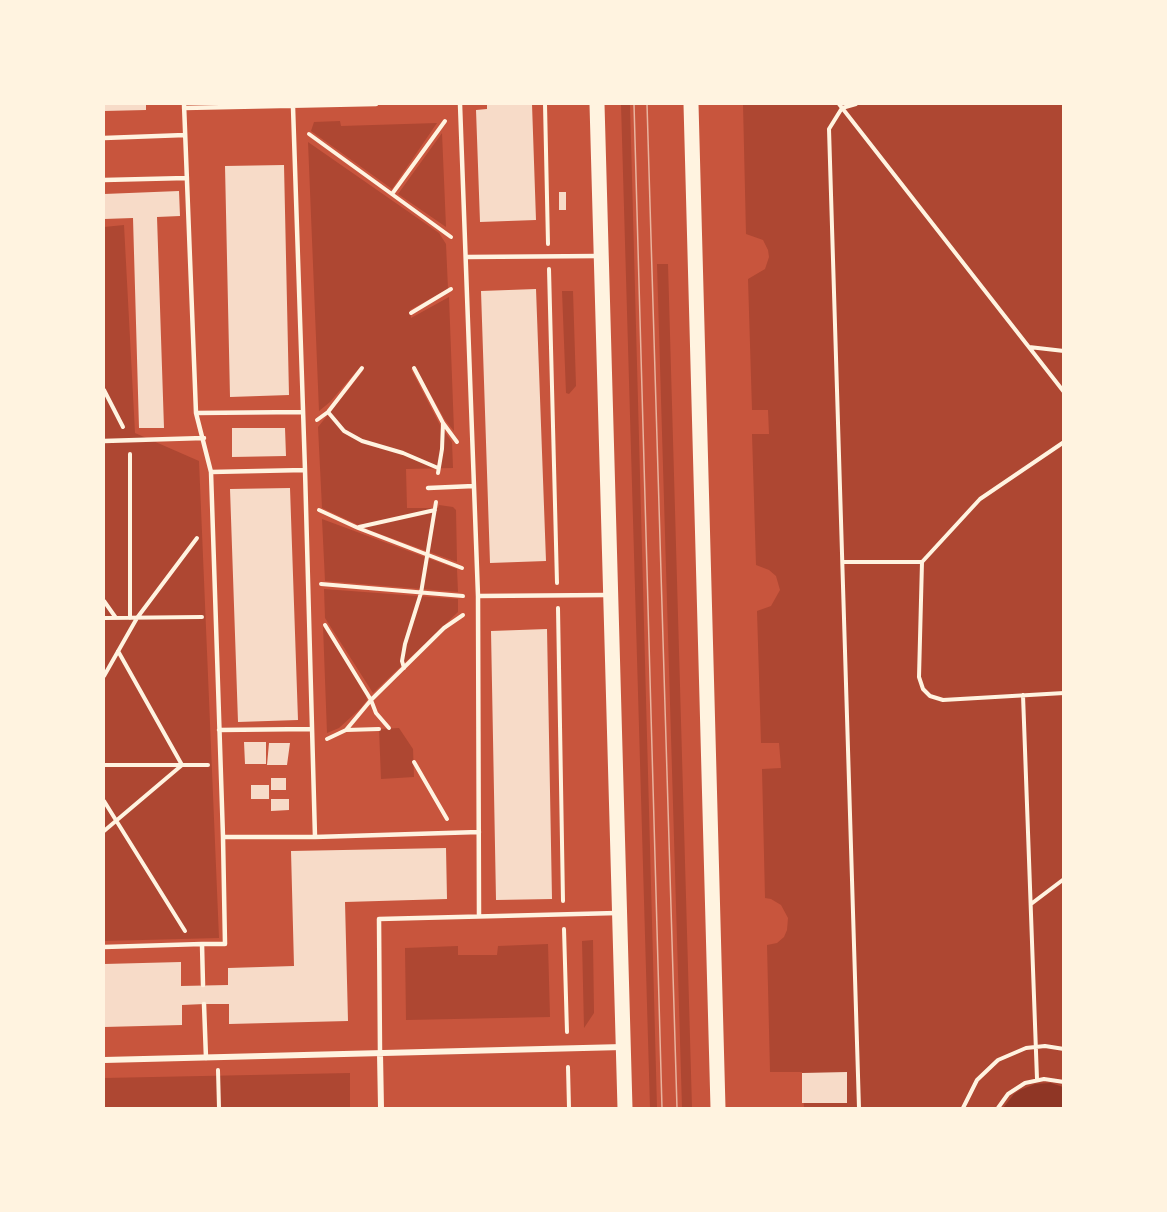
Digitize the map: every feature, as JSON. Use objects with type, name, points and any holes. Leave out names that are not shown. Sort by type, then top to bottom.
[{"type":"main road","points":[[597,104],[625,1108]]},
{"type":"main road","points":[[691,104],[718,1108]]},
{"type":"street","points":[[104,1060],[624,1047]]},
{"type":"street","points":[[380,1053],[381,1108]]},
{"type":"lane","points":[[104,947],[225,944],[211,472],[196,413],[184,106],[293,107],[376,104]]},
{"type":"lane","points":[[460,104],[478,596],[479,916]]},
{"type":"lane","points":[[293,107],[315,837]]},
{"type":"lane","points":[[104,138],[185,135]]},
{"type":"lane","points":[[104,180],[187,178]]},
{"type":"lane","points":[[467,257],[601,255]]},
{"type":"lane","points":[[196,413],[303,412]]},
{"type":"lane","points":[[104,441],[204,438]]},
{"type":"lane","points":[[211,472],[305,470]]},
{"type":"lane","points":[[428,488],[474,486]]},
{"type":"lane","points":[[478,596],[611,596]]},
{"type":"lane","points":[[219,730],[312,729]]},
{"type":"lane","points":[[223,837],[479,832]]},
{"type":"lane","points":[[380,1053],[379,919],[620,914]]},
{"type":"lane","points":[[202,944],[203,985]]},
{"type":"lane","points":[[204,1004],[206,1058]]},
{"type":"path","points":[[545,104],[567,1034]]},
{"type":"path","points":[[840,106],[856,104]]},
{"type":"path","points":[[840,106],[1064,392]]},
{"type":"path","points":[[840,106],[829,129],[859,1108]]},
{"type":"path","points":[[392,194],[451,112]]},
{"type":"path","points":[[293,122],[466,248]]},
{"type":"path","points":[[411,314],[468,280]]},
{"type":"path","points":[[1029,347],[1064,351]]},
{"type":"path","points":[[304,430],[328,412],[363,368]]},
{"type":"path","points":[[414,368],[443,423],[472,465]]},
{"type":"path","points":[[104,390],[130,440],[130,618]]},
{"type":"path","points":[[328,412],[344,430],[363,441],[403,453],[438,468]]},
{"type":"path","points":[[404,668],[402,662],[405,644],[421,592],[435,510],[443,423]]},
{"type":"path","points":[[1064,442],[980,499],[922,562],[919,677],[922,688],[930,696],[943,700],[1064,693]]},
{"type":"path","points":[[306,505],[358,528],[477,574]]},
{"type":"path","points":[[358,528],[435,510]]},
{"type":"path","points":[[104,676],[137,618],[212,518]]},
{"type":"path","points":[[843,562],[922,562]]},
{"type":"path","points":[[308,583],[478,596]]},
{"type":"path","points":[[309,599],[371,699],[376,713],[389,728]]},
{"type":"path","points":[[104,601],[117,618]]},
{"type":"path","points":[[346,730],[371,699],[444,628],[478,605]]},
{"type":"path","points":[[104,618],[216,617]]},
{"type":"path","points":[[118,651],[182,765]]},
{"type":"path","points":[[1023,695],[1037,1079]]},
{"type":"path","points":[[313,745],[346,730],[379,729]]},
{"type":"path","points":[[414,762],[455,832]]},
{"type":"path","points":[[104,765],[220,765]]},
{"type":"path","points":[[104,831],[182,765]]},
{"type":"path","points":[[104,801],[193,944]]},
{"type":"path","points":[[1031,905],[1064,879]]},
{"type":"path","points":[[963,1108],[976,1080],[990,1066],[1007,1055],[1036,1047],[1064,1049]]},
{"type":"path","points":[[568,1066],[569,1108]]},
{"type":"path","points":[[218,1072],[219,1108]]},
{"type":"path","points":[[998,1108],[1004,1098],[1025,1083],[1037,1079],[1064,1082]]},
{"type":"shaded area","points":[[621,104],[630,104],[657,1108],[650,1108]]},
{"type":"shaded area","points":[[743,104],[1063,104],[1063,1108],[804,1108],[802,1072],[770,1072],[767,945],[777,943],[784,937],[788,918],[781,905],[765,898],[762,769],[781,768],[779,743],[761,743],[757,611],[771,606],[780,590],[776,576],[769,570],[756,565],[752,434],[769,434],[768,410],[752,410],[748,279],[765,269],[769,257],[763,240],[746,234]]},
{"type":"shaded area","points":[[340,121],[341,126],[437,123],[392,189],[311,131],[314,122]]},
{"type":"shaded area","points":[[442,133],[446,227],[398,194]]},
{"type":"shaded area","points":[[308,142],[439,233],[446,244],[448,289],[410,310],[411,318],[449,297],[454,431],[445,420],[415,367],[411,369],[440,425],[452,442],[453,468],[406,469],[407,508],[438,508],[439,505],[453,507],[456,510],[457,562],[369,530],[322,508],[318,427],[363,371],[362,365],[330,402],[319,411]]},
{"type":"shaded area","points":[[124,225],[135,433],[199,461],[219,938],[104,941],[104,227]]},
{"type":"shaded area","points":[[657,264],[668,264],[692,1108],[682,1108]]},
{"type":"shaded area","points":[[562,291],[573,291],[576,386],[569,394],[566,393]]},
{"type":"shaded area","points":[[322,519],[457,569],[458,592],[325,581]]},
{"type":"shaded area","points":[[324,589],[458,599],[458,612],[373,693],[325,618]]},
{"type":"shaded area","points":[[323,626],[365,692],[367,700],[339,728],[327,733]]},
{"type":"shaded area","points":[[399,728],[413,749],[414,777],[381,779],[379,729]]},
{"type":"shaded area","points":[[593,940],[594,1013],[584,1028],[582,941]]},
{"type":"shaded area","points":[[548,944],[550,1017],[406,1020],[405,948],[458,946],[458,955],[497,955],[498,946]]},
{"type":"shaded area","points":[[350,1073],[350,1108],[104,1108],[104,1078]]},
{"type":"shaded area","points":[[1051,1083],[1063,1087],[1063,1108],[1003,1108],[1020,1090],[1035,1084]]},
{"type":"building","points":[[104,104],[146,104],[146,110],[104,111]]},
{"type":"building","points":[[487,104],[532,104],[536,220],[480,222],[476,110],[487,109]]},
{"type":"building","points":[[284,165],[289,395],[230,397],[225,166]]},
{"type":"building","points":[[179,191],[180,216],[157,217],[164,428],[139,428],[133,218],[104,219],[104,194]]},
{"type":"building","points":[[559,192],[566,192],[566,210],[559,210]]},
{"type":"building","points":[[536,289],[546,561],[490,563],[481,291]]},
{"type":"building","points":[[232,428],[285,428],[286,456],[232,457]]},
{"type":"building","points":[[290,488],[298,720],[238,722],[230,489]]},
{"type":"building","points":[[547,629],[552,899],[496,900],[491,631]]},
{"type":"building","points":[[244,742],[266,742],[266,764],[245,764]]},
{"type":"building","points":[[269,743],[290,743],[287,765],[267,765]]},
{"type":"building","points":[[271,778],[286,778],[286,790],[271,790]]},
{"type":"building","points":[[251,785],[269,785],[269,799],[251,799]]},
{"type":"building","points":[[271,799],[289,799],[289,810],[271,811]]},
{"type":"building","points":[[446,848],[447,899],[345,902],[348,1021],[229,1024],[229,1004],[204,1004],[182,1005],[182,1025],[104,1027],[104,964],[181,962],[181,986],[228,985],[228,968],[294,966],[291,851]]},
{"type":"building","points":[[847,1072],[847,1103],[802,1103],[802,1073]]},
{"type":"tram line","points":[[634,104],[662,1108]]},
{"type":"tram line","points":[[647,104],[677,1108]]}]
